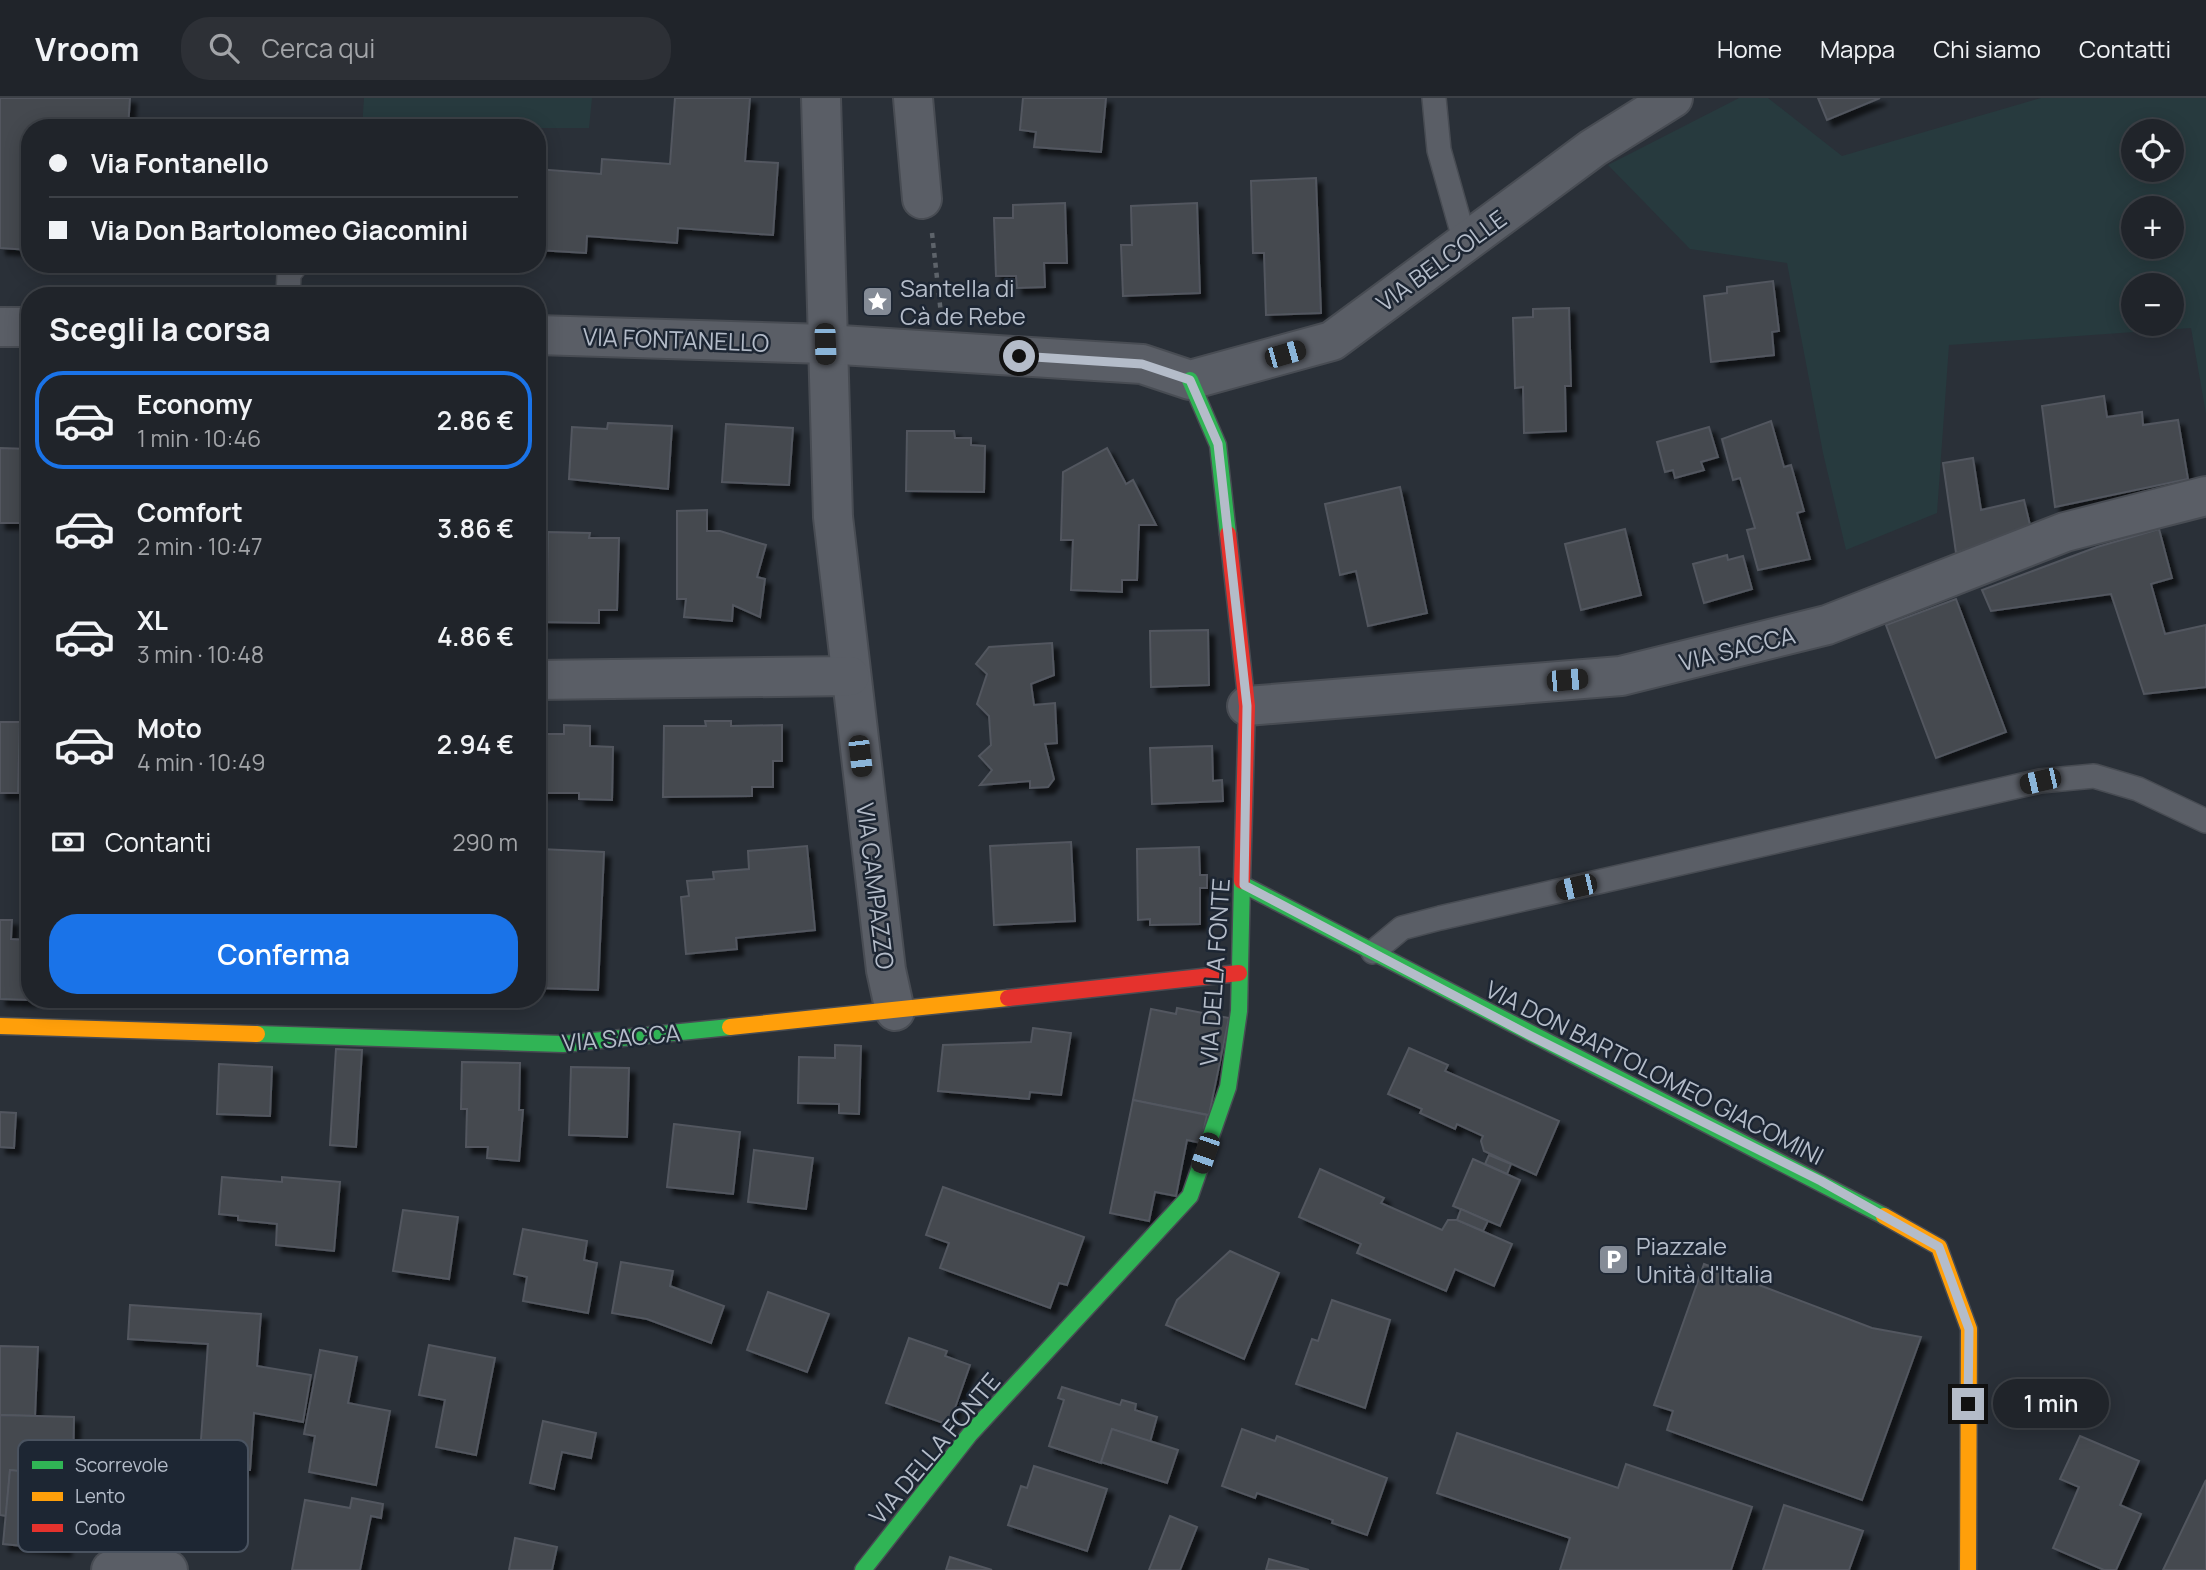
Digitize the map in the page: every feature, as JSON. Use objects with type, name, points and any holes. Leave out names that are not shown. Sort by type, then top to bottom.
[{"type":"street","name":"VIA CAMPAZZO","points":[[821,98],[825,344],[833,517],[886,970],[895,1011]]},
{"type":"street","points":[[913,98],[922,198]]},
{"type":"street","name":"VIA BELCOLLE","points":[[1190,380],[1332,341],[1593,148],[1673,98]]},
{"type":"street","points":[[0,327],[21,327]]},
{"type":"street","name":"VIA FONTANELLO","points":[[546,335],[825,344],[1142,364],[1190,380]]},
{"type":"street","name":"VIA DELLA FONTE","points":[[863,1570],[970,1434],[1190,1196],[1228,1087],[1239,1011],[1247,706],[1218,444],[1190,380]]},
{"type":"street","name":"VIA SACCA","points":[[1247,706],[1621,676],[1827,625],[2065,532],[2206,496]]},
{"type":"street","points":[[546,680],[850,676]]},
{"type":"street","name":"VIA DON BARTOLOMEO GIACOMINI","points":[[1244,885],[1531,1036],[1821,1181],[1939,1247],[1969,1329],[1968,1570]]},
{"type":"street","name":"VIA SACCA","points":[[0,1026],[563,1044],[1239,973]]},
{"type":"street","points":[[111,1570],[169,1570]]},
{"type":"lane","points":[[1434,98],[1439,150],[1465,242]]},
{"type":"lane","points":[[1373,952],[1402,928],[1440,918],[2040,781],[2094,776],[2138,789],[2206,821]]},
{"type":"path","points":[[922,198],[931,222],[944,352]]},
{"type":"green space","points":[[364,98],[592,98],[589,128],[546,128],[546,119],[363,119]]},
{"type":"green space","points":[[1739,98],[1768,98],[1842,156],[2041,98],[2206,98],[2206,414],[2191,328],[2184,328],[2184,273],[2121,273],[2121,333],[1949,345],[1937,513],[1846,550],[1823,453],[1787,263],[1690,249],[1608,165]]},
{"type":"building","points":[[0,98],[130,98],[129,119],[21,119],[21,249],[0,248]]},
{"type":"building","points":[[675,98],[750,98],[745,161],[778,163],[773,235],[678,228],[677,243],[587,236],[586,253],[546,251],[546,170],[601,174],[602,159],[670,164]]},
{"type":"building","points":[[1023,98],[1106,98],[1101,152],[1034,147],[1036,132],[1020,130]]},
{"type":"building","points":[[1818,98],[1880,98],[1827,120]]},
{"type":"building","points":[[1316,178],[1321,313],[1266,315],[1264,253],[1253,253],[1251,181]]},
{"type":"building","points":[[1065,203],[1067,263],[1044,263],[1045,287],[1017,288],[1016,276],[996,276],[994,218],[1013,218],[1013,205]]},
{"type":"building","points":[[1197,203],[1200,293],[1123,296],[1121,245],[1132,245],[1131,206]]},
{"type":"building","points":[[1773,281],[1779,331],[1772,332],[1774,355],[1711,362],[1704,296],[1727,293],[1727,287]]},
{"type":"building","points":[[1569,308],[1571,386],[1565,386],[1566,431],[1524,433],[1523,387],[1515,388],[1513,318],[1533,317],[1533,309]]},
{"type":"building","points":[[2104,396],[2107,417],[2142,412],[2143,425],[2178,420],[2188,479],[2055,507],[2042,406]]},
{"type":"building","points":[[1771,421],[1784,467],[1791,465],[1804,511],[1797,513],[1810,559],[1758,570],[1747,530],[1755,528],[1740,478],[1733,480],[1722,439]]},
{"type":"building","points":[[608,423],[672,426],[668,489],[569,479],[572,427],[607,429]]},
{"type":"building","points":[[726,424],[793,428],[789,485],[722,482]]},
{"type":"building","points":[[1709,427],[1718,457],[1701,462],[1704,470],[1675,478],[1673,470],[1665,472],[1657,442]]},
{"type":"building","points":[[907,431],[954,431],[955,438],[971,438],[971,445],[985,446],[984,492],[906,491]]},
{"type":"building","points":[[0,448],[21,449],[21,523],[0,523]]},
{"type":"building","points":[[1107,448],[1126,484],[1133,480],[1156,525],[1139,525],[1137,580],[1122,580],[1122,592],[1071,590],[1073,540],[1061,540],[1063,472]]},
{"type":"building","points":[[1973,458],[1981,510],[2024,500],[2031,529],[1956,553],[1943,463]]},
{"type":"building","points":[[1400,487],[1427,613],[1368,626],[1356,571],[1340,575],[1325,504]]},
{"type":"building","points":[[707,510],[707,531],[720,531],[766,545],[757,577],[765,579],[760,617],[733,605],[732,621],[684,617],[686,599],[677,599],[677,511]]},
{"type":"building","points":[[1625,529],[1641,595],[1581,610],[1565,544]]},
{"type":"building","points":[[2159,529],[2172,578],[2151,584],[2165,634],[2206,625],[2206,687],[2144,694],[2111,594],[1991,611],[1982,590],[2097,547]]},
{"type":"building","points":[[548,532],[590,533],[589,538],[619,538],[617,610],[599,610],[599,623],[546,622]]},
{"type":"building","points":[[1727,555],[1728,560],[1743,556],[1752,589],[1704,603],[1693,564]]},
{"type":"building","points":[[1956,599],[2006,732],[1936,758],[1886,625]]},
{"type":"building","points":[[1208,630],[1209,685],[1151,687],[1150,631]]},
{"type":"building","points":[[1052,643],[1054,675],[1031,684],[1034,705],[1055,703],[1057,743],[1045,744],[1054,779],[1048,787],[1030,788],[1030,781],[980,785],[992,770],[979,756],[991,745],[989,716],[977,704],[987,674],[976,664],[989,647]]},
{"type":"building","points":[[705,721],[731,721],[731,726],[782,725],[782,761],[773,761],[773,787],[752,787],[752,796],[663,797],[664,726],[706,726]]},
{"type":"building","points":[[0,722],[20,722],[18,793],[0,793]]},
{"type":"building","points":[[564,725],[590,726],[590,746],[613,747],[612,800],[579,799],[579,793],[546,793],[546,734],[564,734]]},
{"type":"building","points":[[1212,746],[1213,781],[1222,780],[1223,801],[1152,804],[1150,748]]},
{"type":"building","points":[[1071,842],[1075,921],[994,925],[990,846]]},
{"type":"building","points":[[807,846],[815,930],[736,938],[737,949],[686,954],[681,897],[689,896],[687,881],[714,879],[713,872],[749,869],[748,851]]},
{"type":"building","points":[[1199,847],[1200,875],[1207,875],[1207,888],[1200,888],[1200,924],[1150,925],[1150,919],[1138,920],[1137,849]]},
{"type":"building","points":[[546,849],[604,852],[598,990],[546,988]]},
{"type":"building","points":[[0,920],[12,920],[11,939],[21,940],[21,1000],[0,999]]},
{"type":"building","points":[[1177,1008],[1229,1018],[1209,1115],[1133,1100],[1151,1009],[1176,1014]]},
{"type":"building","points":[[1033,1028],[1071,1033],[1061,1095],[1030,1092],[1029,1099],[938,1091],[943,1045],[1031,1042]]},
{"type":"building","points":[[835,1045],[861,1046],[859,1114],[839,1113],[839,1104],[798,1103],[799,1057],[835,1058]]},
{"type":"building","points":[[1409,1048],[1448,1065],[1445,1071],[1559,1121],[1536,1175],[1484,1151],[1481,1141],[1483,1136],[1457,1124],[1455,1129],[1420,1113],[1422,1109],[1388,1094]]},
{"type":"building","points":[[336,1049],[362,1050],[356,1147],[330,1145]]},
{"type":"building","points":[[462,1062],[520,1063],[519,1110],[523,1110],[519,1161],[487,1158],[488,1147],[466,1147],[467,1109],[461,1109]]},
{"type":"building","points":[[219,1064],[272,1067],[270,1116],[217,1114]]},
{"type":"building","points":[[571,1067],[629,1068],[627,1137],[569,1135]]},
{"type":"building","points":[[1133,1100],[1207,1115],[1201,1143],[1187,1140],[1176,1196],[1155,1192],[1149,1221],[1110,1213]]},
{"type":"building","points":[[0,1112],[16,1113],[14,1148],[0,1147]]},
{"type":"building","points":[[674,1124],[740,1132],[733,1194],[667,1187]]},
{"type":"building","points":[[754,1150],[813,1158],[806,1209],[748,1202]]},
{"type":"building","points":[[1489,1155],[1511,1164],[1507,1174],[1485,1164]]},
{"type":"building","points":[[1473,1159],[1520,1180],[1500,1226],[1453,1206]]},
{"type":"building","points":[[1320,1169],[1384,1198],[1381,1203],[1442,1230],[1448,1220],[1457,1220],[1512,1244],[1494,1286],[1455,1269],[1446,1291],[1357,1253],[1361,1244],[1299,1217]]},
{"type":"building","points":[[222,1177],[282,1182],[282,1177],[340,1182],[334,1251],[276,1245],[277,1224],[238,1220],[238,1216],[219,1214]]},
{"type":"building","points":[[943,1187],[1084,1237],[1067,1285],[1059,1283],[1050,1308],[940,1268],[949,1243],[926,1235]]},
{"type":"building","points":[[1461,1209],[1488,1221],[1483,1231],[1457,1220]]},
{"type":"building","points":[[403,1210],[458,1217],[449,1279],[393,1271]]},
{"type":"building","points":[[523,1229],[587,1241],[584,1260],[597,1263],[588,1313],[523,1301],[527,1277],[514,1274]]},
{"type":"building","points":[[1230,1251],[1279,1273],[1244,1359],[1166,1325],[1177,1300]]},
{"type":"building","points":[[621,1262],[673,1271],[670,1286],[724,1306],[711,1343],[647,1319],[612,1313]]},
{"type":"building","points":[[1704,1264],[1872,1328],[1921,1337],[1862,1500],[1667,1430],[1673,1411],[1654,1405]]},
{"type":"building","points":[[768,1292],[829,1314],[807,1372],[747,1350]]},
{"type":"building","points":[[1332,1300],[1390,1320],[1365,1408],[1296,1384],[1312,1339],[1318,1341]]},
{"type":"building","points":[[130,1305],[261,1314],[257,1366],[311,1375],[303,1422],[254,1413],[248,1470],[248,1440],[201,1440],[208,1344],[128,1339]]},
{"type":"building","points":[[909,1338],[947,1351],[945,1356],[970,1365],[949,1425],[886,1403]]},
{"type":"building","points":[[429,1345],[495,1358],[476,1455],[436,1447],[445,1400],[419,1395]]},
{"type":"building","points":[[0,1346],[38,1347],[35,1416],[0,1415]]},
{"type":"building","points":[[320,1350],[357,1357],[348,1403],[390,1411],[376,1485],[309,1472],[315,1436],[304,1434]]},
{"type":"building","points":[[1062,1387],[1120,1405],[1122,1400],[1136,1404],[1135,1410],[1157,1417],[1150,1442],[1112,1429],[1101,1463],[1049,1446],[1064,1400],[1058,1398]]},
{"type":"building","points":[[0,1415],[74,1417],[74,1440],[18,1440],[18,1471],[10,1470],[6,1516],[0,1515]]},
{"type":"building","points":[[543,1421],[596,1433],[591,1458],[562,1452],[554,1489],[530,1483]]},
{"type":"building","points":[[1112,1429],[1178,1450],[1167,1483],[1101,1462]]},
{"type":"building","points":[[1242,1429],[1275,1441],[1277,1436],[1387,1478],[1367,1535],[1257,1493],[1255,1498],[1222,1486]]},
{"type":"building","points":[[1457,1433],[1618,1488],[1626,1464],[1752,1507],[1731,1570],[1560,1570],[1570,1538],[1437,1493]]},
{"type":"building","points":[[2080,1436],[2139,1461],[2120,1505],[2141,1514],[2116,1570],[2104,1570],[2053,1548],[2079,1487],[2060,1479]]},
{"type":"building","points":[[1034,1466],[1107,1489],[1087,1551],[1008,1525],[1021,1486],[1027,1488]]},
{"type":"building","points":[[10,1470],[18,1471],[18,1545],[3,1544]]},
{"type":"building","points":[[2206,1480],[2206,1570],[2163,1570]]},
{"type":"building","points":[[352,1498],[383,1504],[381,1518],[371,1516],[360,1570],[292,1570],[305,1500],[350,1508]]},
{"type":"building","points":[[1784,1505],[1863,1531],[1849,1570],[1763,1570]]},
{"type":"building","points":[[1170,1516],[1197,1527],[1180,1570],[1149,1570]]},
{"type":"building","points":[[515,1538],[557,1547],[552,1570],[509,1570]]},
{"type":"building","points":[[950,1557],[992,1570],[946,1570]]},
{"type":"building","points":[[1269,1559],[1309,1570],[1266,1570]]},
{"type":"traffic: fast","points":[[1190,380],[1218,445],[1228,534]]},
{"type":"traffic: fast","points":[[863,1570],[970,1434],[1190,1196],[1228,1087],[1239,1011],[1242,881]]},
{"type":"traffic: fast","points":[[1244,885],[1884,1216]]},
{"type":"traffic: fast","points":[[257,1034],[563,1044],[730,1027]]},
{"type":"traffic: slow","points":[[730,1027],[1008,998]]},
{"type":"traffic: slow","points":[[0,1026],[257,1034]]},
{"type":"traffic: slow","points":[[1884,1216],[1939,1247],[1969,1329],[1968,1570]]},
{"type":"traffic: jam","points":[[1228,534],[1247,706],[1242,881]]},
{"type":"traffic: jam","points":[[1008,998],[1239,973]]},
{"type":"place","name":"Santella di Cà de Rebe","points":[[877,301]]},
{"type":"place","name":"Piazzale Unità d'Italia","points":[[1613,1259]]},
{"type":"route","points":[[1019,356],[1142,364],[1190,380],[1218,444],[1247,706],[1244,885],[1531,1036],[1821,1181],[1939,1247],[1969,1329],[1968,1404]]}]
